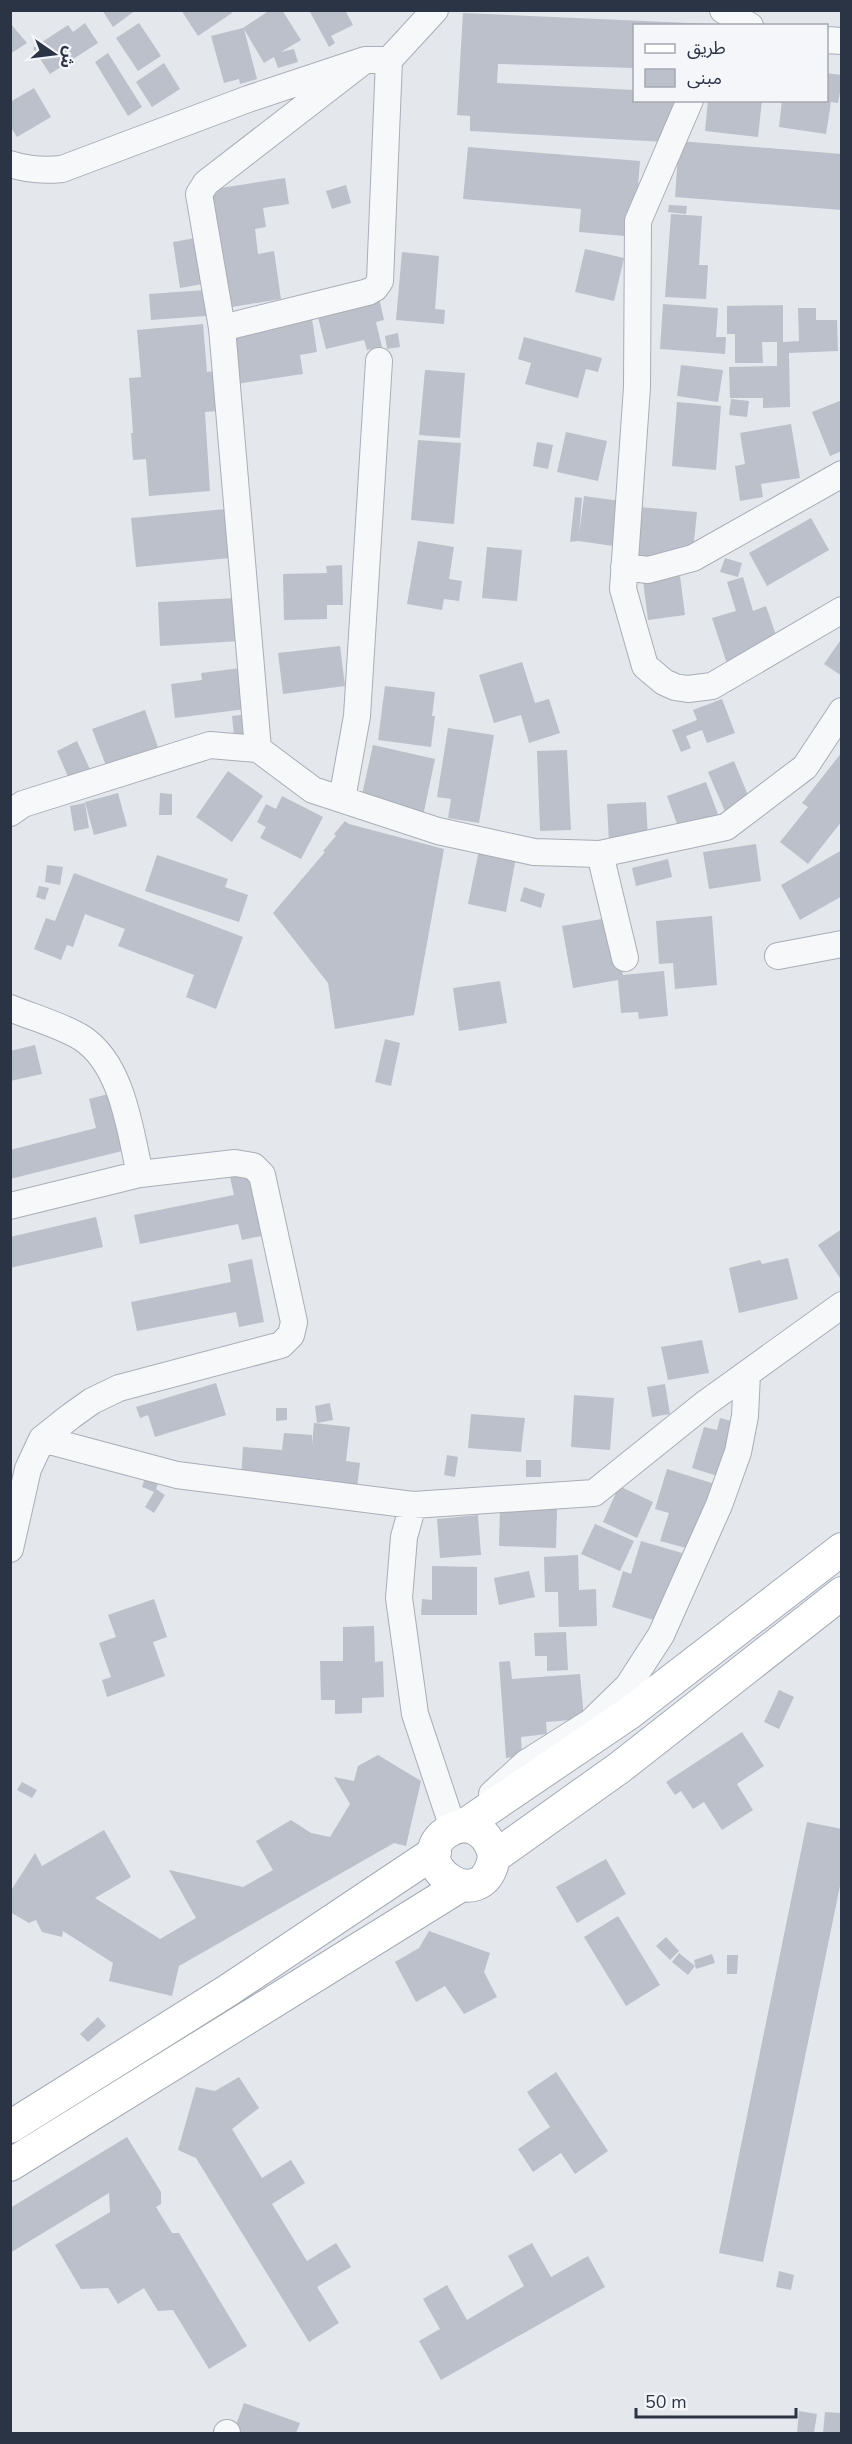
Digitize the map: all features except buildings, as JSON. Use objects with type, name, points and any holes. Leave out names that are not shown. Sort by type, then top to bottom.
[{"type":"main road","points":[[10,2127],[227,1991],[628,1714],[842,1549]]},
{"type":"main road","points":[[494,1857],[619,1768],[842,1593]]},
{"type":"main road","points":[[10,2165],[460,1886],[473,1884],[483,1879],[492,1866],[494,1857],[492,1846],[478,1829],[453,1833],[435,1862],[439,1872],[460,1886]]},
{"type":"street","points":[[258,748],[222,328],[199,194],[206,183],[377,60],[435,10]]},
{"type":"street","points":[[10,164],[43,171],[62,169],[248,99],[377,60]]},
{"type":"street","points":[[222,328],[368,292],[380,281],[377,60]]},
{"type":"street","points":[[689,102],[638,221],[637,387],[623,589],[645,666],[664,682],[675,687],[700,689],[712,686],[842,610]]},
{"type":"street","points":[[342,800],[357,716],[379,361]]},
{"type":"street","points":[[624,567],[648,570],[693,558],[842,474]]},
{"type":"street","points":[[10,813],[23,804],[210,745],[258,748],[313,790],[438,831],[534,852],[600,854],[726,827],[805,767],[842,711]]},
{"type":"street","points":[[600,854],[625,958]]},
{"type":"street","points":[[778,956],[842,944]]},
{"type":"street","points":[[10,1008],[81,1038],[95,1048],[116,1080],[140,1174]]},
{"type":"street","points":[[10,1206],[140,1174],[235,1163],[253,1166],[262,1175],[294,1322],[291,1335],[281,1346],[119,1389],[92,1401],[42,1439],[19,1468],[10,1549]]},
{"type":"street","points":[[42,1439],[177,1475],[413,1505],[594,1493],[706,1403],[842,1305]]},
{"type":"street","points":[[413,1505],[404,1537],[399,1598],[415,1714],[453,1833],[500,1785],[526,1763],[591,1722],[628,1686],[661,1635],[719,1505],[738,1452],[745,1416],[747,1374]]}]
